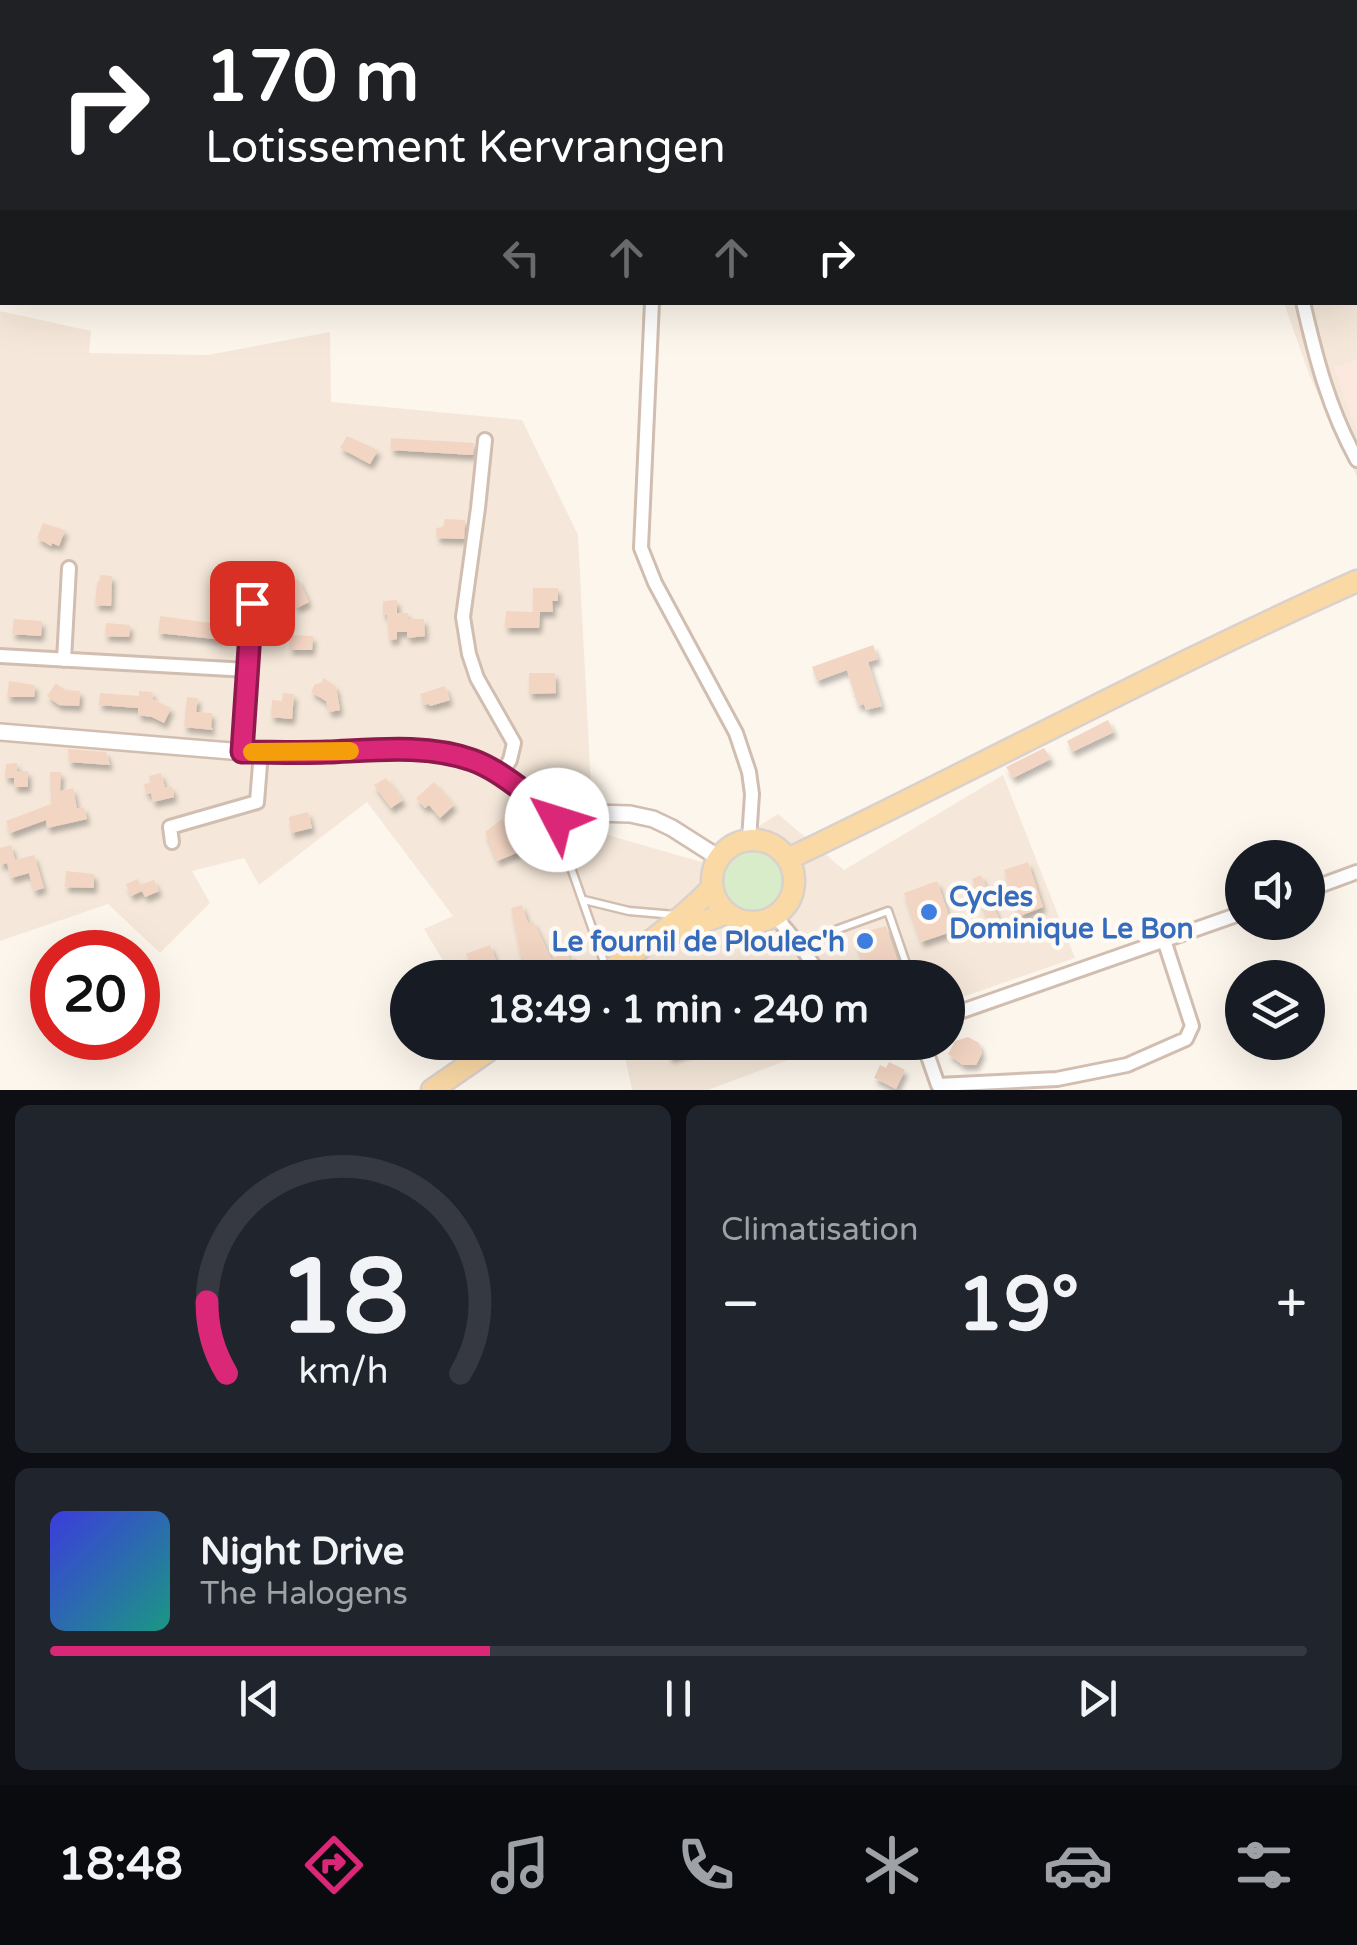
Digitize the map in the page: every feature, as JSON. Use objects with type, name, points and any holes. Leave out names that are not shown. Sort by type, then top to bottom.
[{"type":"main road","points":[[788,860],[1132,686],[1357,582]]},
{"type":"main road","points":[[750,840],[778,848],[794,874],[793,890],[786,905],[763,921],[738,920],[728,914],[712,888],[719,858],[727,849],[750,840]]},
{"type":"main road","points":[[656,939],[712,888]]},
{"type":"main road","points":[[615,960],[656,939],[728,914]]},
{"type":"main road","points":[[432,1090],[474,1060]]},
{"type":"street","points":[[652,305],[641,548],[655,583],[736,733],[750,772],[750,840]]},
{"type":"street","points":[[1305,305],[1318,369],[1341,431],[1357,460]]},
{"type":"street","points":[[485,440],[462,617],[468,654],[477,678],[514,743],[501,775]]},
{"type":"street","points":[[64,660],[69,568]]},
{"type":"street","points":[[242,752],[252,603]]},
{"type":"street","points":[[0,656],[248,670]]},
{"type":"street","points":[[0,732],[242,752],[446,752],[501,775],[556,812],[630,814],[653,820],[719,858]]},
{"type":"street","points":[[172,842],[170,827],[257,802],[261,752]]},
{"type":"street","points":[[1325,884],[1357,872]]},
{"type":"street","points":[[775,916],[810,960]]},
{"type":"street","points":[[965,1010],[1225,919]]},
{"type":"street","points":[[927,1060],[934,1088],[1057,1080],[1127,1064],[1186,1040],[1192,1026],[1164,940]]},
{"type":"lane","points":[[556,812],[598,960]]},
{"type":"lane","points":[[584,900],[629,911],[686,914]]},
{"type":"lane","points":[[830,932],[888,910],[906,960]]},
{"type":"shaded area","points":[[1285,305],[1357,305],[1357,477],[1309,374]]},
{"type":"shaded area","points":[[0,311],[91,331],[89,353],[208,355],[330,332],[331,402],[522,420],[578,535],[591,788],[601,833],[701,862],[778,814],[844,870],[1003,775],[1075,958],[965,996],[965,960],[443,960],[424,929],[453,916],[367,802],[259,885],[244,858],[192,871],[210,903],[160,953],[160,930],[136,930],[108,904],[0,941]]},
{"type":"shaded area","points":[[1357,360],[1357,432],[1334,367]]},
{"type":"shaded area","points":[[626,1060],[788,1060],[708,1090],[632,1090]]},
{"type":"green space","points":[[756,849],[780,858],[789,882],[780,906],[756,915],[732,906],[723,882],[732,858]]},
{"type":"building","points":[[347,436],[378,450],[370,464],[340,448]]},
{"type":"building","points":[[391,438],[474,443],[473,455],[391,450]]},
{"type":"building","points":[[445,519],[465,520],[464,539],[437,538],[436,528],[443,527]]},
{"type":"building","points":[[43,523],[65,530],[59,546],[37,538]]},
{"type":"building","points":[[100,575],[112,576],[111,606],[95,605]]},
{"type":"building","points":[[298,579],[309,602],[297,608],[285,585]]},
{"type":"building","points":[[533,588],[558,588],[558,601],[552,601],[553,612],[540,612],[539,628],[505,628],[506,611],[533,612]]},
{"type":"building","points":[[397,600],[397,613],[408,613],[408,619],[424,619],[425,636],[407,638],[407,632],[397,632],[397,639],[389,640],[383,601]]},
{"type":"building","points":[[160,616],[225,625],[224,640],[158,633]]},
{"type":"building","points":[[14,619],[42,621],[41,636],[12,634]]},
{"type":"building","points":[[106,623],[130,625],[129,637],[105,636]]},
{"type":"building","points":[[290,635],[313,636],[312,650],[289,650]]},
{"type":"building","points":[[873,645],[878,659],[868,662],[882,706],[866,710],[864,704],[858,706],[847,670],[817,681],[812,667]]},
{"type":"building","points":[[529,673],[555,673],[556,693],[529,694]]},
{"type":"building","points":[[324,678],[336,687],[340,710],[329,712],[326,701],[311,692]]},
{"type":"building","points":[[9,681],[35,685],[34,697],[7,697]]},
{"type":"building","points":[[56,683],[65,690],[80,691],[79,706],[59,705],[47,696]]},
{"type":"building","points":[[445,686],[450,700],[424,705],[420,694]]},
{"type":"building","points":[[139,691],[153,692],[152,699],[171,708],[164,723],[138,715],[138,708],[99,705],[100,693],[139,696]]},
{"type":"building","points":[[283,693],[294,694],[292,719],[271,717],[272,700],[282,701]]},
{"type":"building","points":[[187,697],[198,698],[196,712],[212,713],[213,730],[184,727]]},
{"type":"building","points":[[1108,720],[1114,732],[1072,752],[1067,741]]},
{"type":"building","points":[[1044,748],[1051,759],[1013,778],[1006,767]]},
{"type":"building","points":[[68,749],[106,752],[110,765],[69,762]]},
{"type":"building","points":[[17,763],[17,771],[28,771],[28,787],[14,787],[14,778],[5,778],[6,764]]},
{"type":"building","points":[[50,772],[61,772],[60,791],[73,788],[77,809],[84,807],[87,819],[47,828],[46,820],[10,833],[6,821],[51,804]]},
{"type":"building","points":[[161,773],[165,788],[172,786],[174,797],[153,802],[144,784],[150,783],[149,776]]},
{"type":"building","points":[[386,778],[403,800],[391,808],[374,785]]},
{"type":"building","points":[[434,782],[454,805],[440,818],[416,798]]},
{"type":"building","points":[[308,812],[312,828],[291,833],[289,817]]},
{"type":"building","points":[[515,818],[522,829],[512,835],[519,852],[497,861],[485,832],[502,819],[505,824]]},
{"type":"building","points":[[11,845],[15,860],[34,855],[44,888],[34,891],[29,873],[11,878],[7,863],[0,865],[0,848]]},
{"type":"building","points":[[1028,862],[1043,907],[1020,916],[1004,870]]},
{"type":"building","points":[[66,871],[94,874],[94,888],[65,887]]},
{"type":"building","points":[[981,875],[999,919],[990,923],[972,879]]},
{"type":"building","points":[[138,879],[140,885],[154,880],[159,891],[145,897],[142,891],[131,896],[126,884]]},
{"type":"building","name":"Cycles Dominique Le Bon","points":[[937,881],[954,931],[921,942],[904,893]]},
{"type":"building","points":[[522,905],[528,923],[533,921],[552,960],[524,960],[511,908]]},
{"type":"building","points":[[886,926],[897,960],[861,960],[854,935]]},
{"type":"building","points":[[490,945],[496,960],[468,960],[466,954]]},
{"type":"building","points":[[566,950],[570,960],[552,960]]},
{"type":"building","points":[[965,1038],[979,1043],[982,1053],[976,1065],[963,1065],[956,1060],[965,1060]]},
{"type":"building","points":[[889,1062],[905,1070],[896,1089],[874,1078],[880,1065],[886,1068]]},
{"type":"slow traffic","points":[[252,752],[350,751]]},
{"type":"place","name":"Cycles Dominique Le Bon","points":[[929,912]]},
{"type":"place","name":"Le fournil de Ploulec'h","points":[[865,941]]},
{"type":"route","points":[[252,603],[242,752],[446,752],[501,775],[556,812],[557,820]]}]
